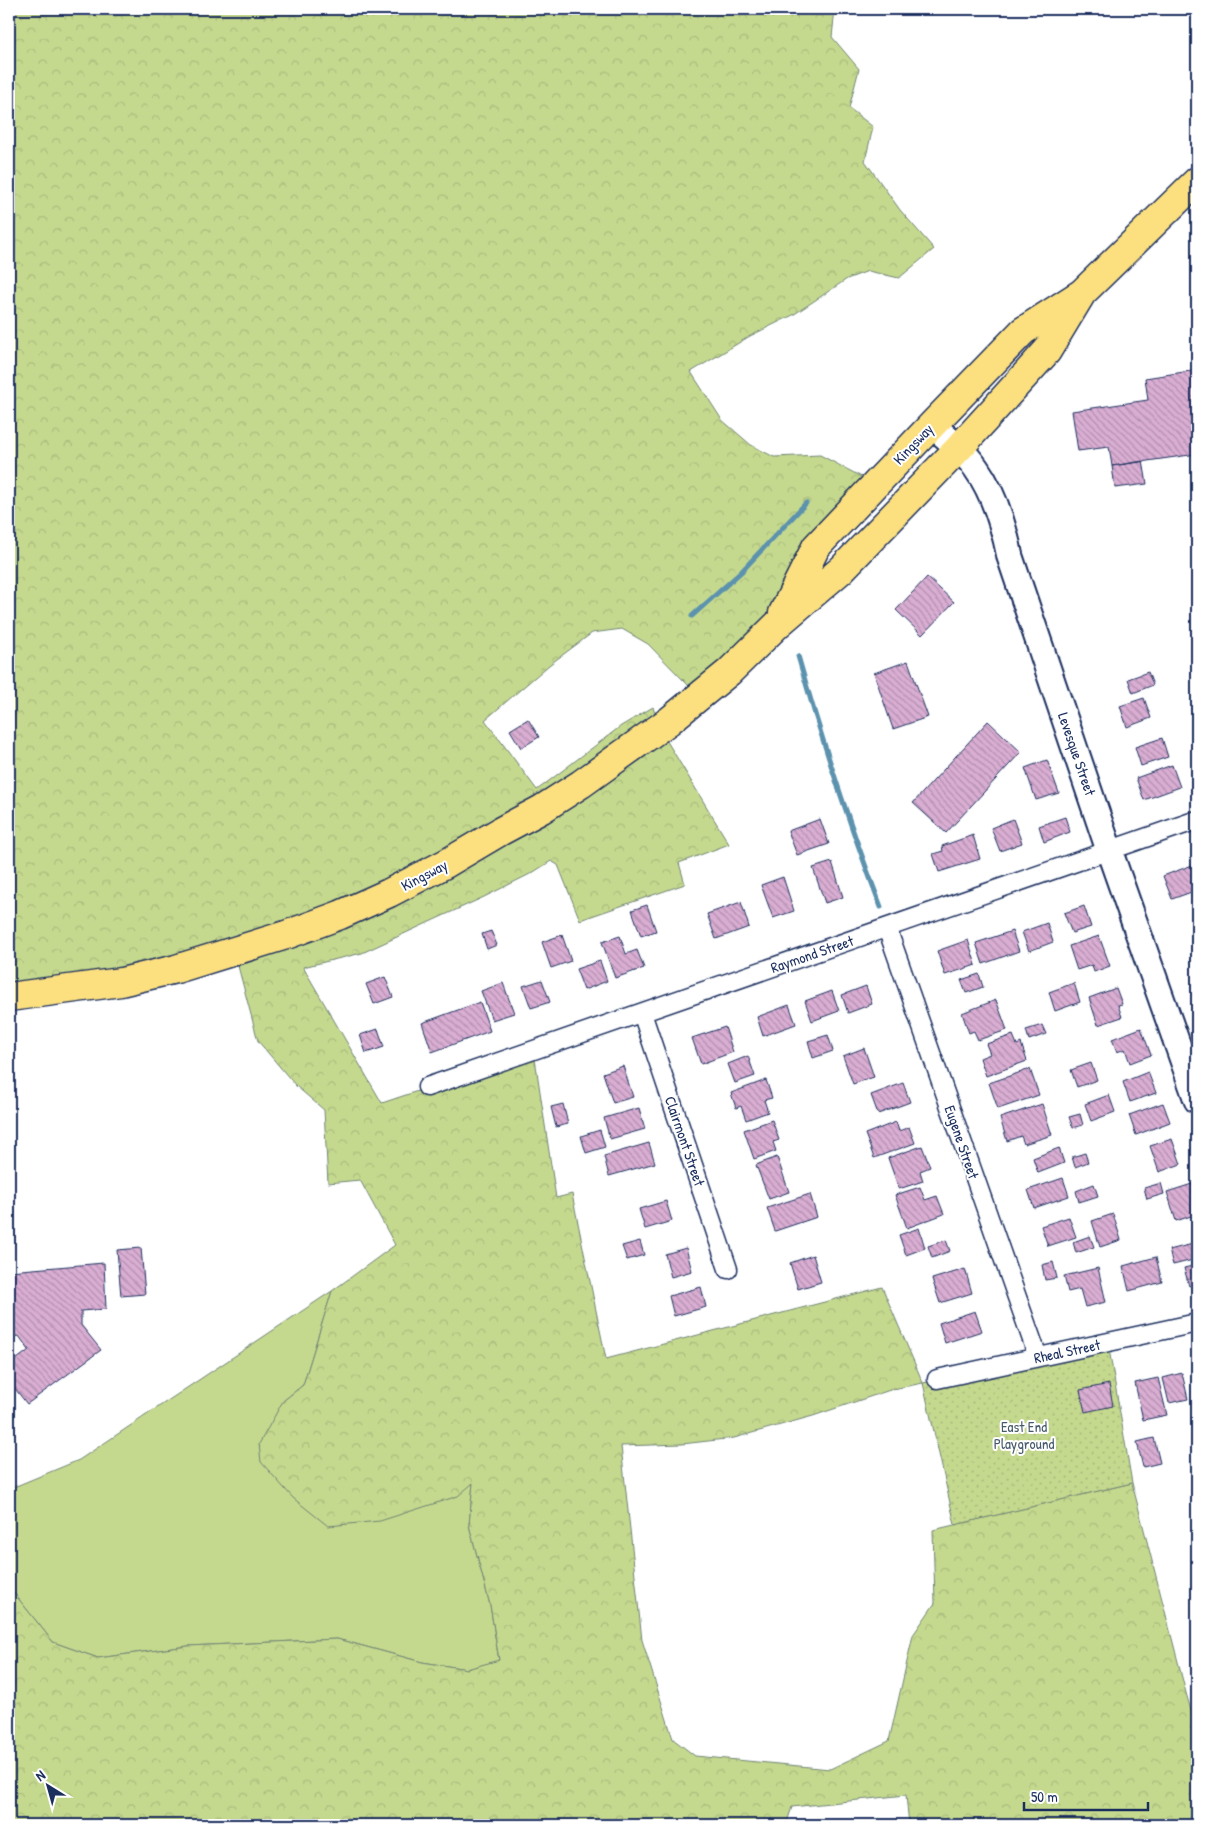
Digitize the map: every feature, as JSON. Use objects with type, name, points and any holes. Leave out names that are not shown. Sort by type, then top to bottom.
[{"type":"main road","name":"Kingsway","points":[[778,624],[816,548],[932,425],[1023,331],[1082,294],[1197,182]]},
{"type":"main road","name":"Kingsway","points":[[9,997],[121,982],[184,966],[286,935],[340,915],[390,893],[447,864],[591,778],[664,724],[729,672],[778,624],[841,570],[959,448],[1047,351],[1082,294]]},
{"type":"street","name":"Levesque Street","points":[[932,425],[959,448],[976,467],[984,480],[999,516],[1006,536],[1010,557],[1109,850],[1197,1100]]},
{"type":"street","name":"Raymond Street","points":[[426,1086],[1197,820]]},
{"type":"street","name":"Eugene Street","points":[[887,928],[1038,1357]]},
{"type":"street","name":"Clairmont Street","points":[[642,1012],[728,1270]]},
{"type":"street","name":"Rheal Street","points":[[937,1379],[1197,1323]]},
{"type":"green space","points":[[9,9],[835,9],[832,37],[859,69],[849,108],[873,127],[865,161],[900,210],[934,249],[899,278],[868,271],[847,279],[793,315],[750,336],[691,372],[722,420],[751,445],[774,457],[820,455],[875,484],[729,672],[689,686],[648,644],[622,629],[592,633],[549,665],[485,720],[537,790],[621,726],[653,707],[659,728],[729,844],[679,863],[685,884],[580,920],[558,865],[551,861],[532,873],[484,897],[362,953],[303,967],[382,1103],[534,1052],[556,1198],[572,1194],[606,1359],[882,1287],[923,1383],[893,1389],[813,1416],[734,1438],[682,1444],[621,1446],[642,1640],[673,1739],[695,1756],[830,1769],[889,1741],[913,1635],[935,1603],[933,1530],[1132,1483],[1197,1731],[1197,1825],[909,1825],[906,1795],[792,1807],[786,1825],[9,1825],[9,1587],[53,1642],[98,1658],[188,1646],[337,1639],[422,1662],[467,1669],[499,1660],[490,1605],[469,1525],[473,1483],[458,1496],[380,1521],[328,1526],[293,1498],[261,1462],[259,1444],[283,1401],[303,1385],[332,1291],[395,1245],[360,1180],[328,1183],[324,1110],[296,1086],[258,1041],[234,951],[9,996]]},
{"type":"green space","points":[[332,1291],[303,1385],[283,1401],[473,1483],[469,1525],[490,1605],[499,1661],[467,1669],[422,1662],[337,1639],[188,1646],[98,1658],[53,1642],[9,1587],[9,1489],[79,1460]]},
{"type":"green space","name":"East End Playground","points":[[1108,1343],[1132,1483],[955,1525],[923,1383]]},
{"type":"building","points":[[1197,370],[1197,454],[1112,466],[1109,447],[1078,451],[1072,411],[1148,400],[1145,378]]},
{"type":"building","points":[[1143,461],[1147,484],[1115,488],[1112,466]]},
{"type":"building","points":[[927,577],[954,602],[922,635],[896,610]]},
{"type":"building","points":[[908,661],[928,717],[893,729],[874,673]]},
{"type":"building","points":[[1148,672],[1153,685],[1133,693],[1128,679]]},
{"type":"building","points":[[1144,698],[1151,718],[1127,727],[1120,706]]},
{"type":"building","points":[[528,719],[539,737],[521,748],[510,730]]},
{"type":"building","points":[[988,721],[1021,752],[946,833],[913,803]]},
{"type":"building","points":[[1162,738],[1168,757],[1141,766],[1135,747]]},
{"type":"building","points":[[1047,760],[1059,793],[1036,800],[1025,768]]},
{"type":"building","points":[[1172,765],[1180,787],[1144,800],[1136,778]]},
{"type":"building","points":[[1065,817],[1070,832],[1044,842],[1039,826]]},
{"type":"building","points":[[820,819],[829,844],[797,855],[788,831]]},
{"type":"building","points":[[1013,819],[1022,843],[1000,851],[991,828]]},
{"type":"building","points":[[973,835],[980,859],[939,872],[933,854],[943,851],[942,846]]},
{"type":"building","points":[[832,862],[843,897],[825,903],[813,868]]},
{"type":"building","points":[[1195,864],[1197,870],[1197,890],[1172,899],[1163,876]]},
{"type":"building","points":[[783,877],[794,911],[773,918],[761,885]]},
{"type":"building","points":[[741,902],[749,927],[716,939],[707,914]]},
{"type":"building","points":[[647,905],[656,931],[641,936],[632,910]]},
{"type":"building","points":[[1084,906],[1091,927],[1072,933],[1064,913]]},
{"type":"building","points":[[1047,923],[1053,942],[1029,951],[1022,932]]},
{"type":"building","points":[[491,931],[497,945],[487,949],[482,934]]},
{"type":"building","points":[[1012,931],[1019,951],[983,964],[976,943]]},
{"type":"building","points":[[562,935],[571,961],[551,968],[542,942]]},
{"type":"building","points":[[1197,935],[1197,948],[1193,936]]},
{"type":"building","points":[[620,936],[626,954],[637,950],[644,968],[615,978],[602,942]]},
{"type":"building","points":[[1099,936],[1110,966],[1094,972],[1092,965],[1077,970],[1069,946]]},
{"type":"building","points":[[968,940],[976,965],[945,975],[937,951]]},
{"type":"building","points":[[600,961],[607,981],[584,990],[576,969]]},
{"type":"building","points":[[979,974],[983,987],[966,993],[961,980]]},
{"type":"building","points":[[385,977],[393,997],[374,1004],[366,984]]},
{"type":"building","points":[[542,980],[550,1002],[531,1008],[523,986]]},
{"type":"building","points":[[503,983],[514,1013],[492,1020],[481,991]]},
{"type":"building","points":[[1074,983],[1080,1002],[1055,1011],[1049,992]]},
{"type":"building","points":[[866,986],[872,1004],[848,1013],[842,995]]},
{"type":"building","points":[[1116,988],[1122,1004],[1118,1005],[1122,1017],[1098,1025],[1089,998]]},
{"type":"building","points":[[832,991],[839,1011],[812,1021],[805,1001]]},
{"type":"building","points":[[996,1000],[1007,1030],[978,1040],[974,1031],[969,1033],[962,1013]]},
{"type":"building","points":[[480,1002],[490,1031],[432,1052],[422,1023]]},
{"type":"building","points":[[789,1005],[796,1024],[763,1036],[757,1017]]},
{"type":"building","points":[[1042,1025],[1046,1034],[1029,1040],[1026,1030]]},
{"type":"building","points":[[725,1027],[733,1052],[701,1064],[692,1038]]},
{"type":"building","points":[[1141,1028],[1151,1055],[1130,1063],[1125,1049],[1117,1052],[1112,1039]]},
{"type":"building","points":[[378,1029],[384,1047],[366,1053],[360,1035]]},
{"type":"building","points":[[828,1035],[833,1051],[813,1058],[808,1041]]},
{"type":"building","points":[[1013,1035],[1017,1045],[1021,1043],[1027,1061],[986,1076],[980,1058],[990,1054],[986,1044]]},
{"type":"building","points":[[864,1048],[874,1077],[853,1084],[843,1056]]},
{"type":"building","points":[[748,1056],[755,1076],[735,1083],[728,1064]]},
{"type":"building","points":[[1091,1063],[1097,1080],[1077,1087],[1071,1070]]},
{"type":"building","points":[[623,1066],[633,1097],[613,1103],[603,1073]]},
{"type":"building","points":[[1030,1069],[1039,1095],[998,1109],[989,1083]]},
{"type":"building","points":[[1148,1072],[1156,1093],[1130,1102],[1123,1082]]},
{"type":"building","points":[[766,1080],[772,1098],[764,1100],[768,1112],[746,1120],[741,1106],[736,1108],[731,1093]]},
{"type":"building","points":[[903,1083],[910,1102],[878,1114],[871,1095]]},
{"type":"building","points":[[1109,1095],[1115,1112],[1091,1121],[1085,1104]]},
{"type":"building","points":[[1163,1103],[1170,1122],[1136,1135],[1129,1115]]},
{"type":"building","points":[[563,1104],[568,1124],[556,1127],[551,1107]]},
{"type":"building","points":[[1042,1104],[1052,1135],[1024,1144],[1021,1136],[1007,1141],[1000,1118]]},
{"type":"building","points":[[639,1108],[645,1129],[610,1139],[604,1118]]},
{"type":"building","points":[[1080,1114],[1083,1125],[1073,1128],[1069,1117]]},
{"type":"building","points":[[772,1120],[779,1140],[773,1142],[776,1151],[754,1159],[744,1130]]},
{"type":"building","points":[[896,1122],[899,1131],[909,1127],[915,1143],[874,1158],[865,1134]]},
{"type":"building","points":[[600,1130],[605,1147],[586,1153],[581,1136]]},
{"type":"building","points":[[1172,1139],[1181,1164],[1159,1172],[1150,1146]]},
{"type":"building","points":[[649,1143],[655,1163],[609,1176],[604,1156]]},
{"type":"building","points":[[922,1146],[930,1167],[920,1171],[923,1181],[899,1189],[888,1158]]},
{"type":"building","points":[[1059,1148],[1064,1163],[1038,1173],[1033,1158]]},
{"type":"building","points":[[1085,1153],[1088,1162],[1075,1167],[1072,1157]]},
{"type":"building","points":[[777,1157],[789,1192],[769,1199],[756,1165]]},
{"type":"building","points":[[1063,1178],[1069,1196],[1034,1208],[1028,1190]]},
{"type":"building","points":[[1161,1183],[1164,1194],[1147,1199],[1144,1188]]},
{"type":"building","points":[[1094,1184],[1098,1196],[1079,1202],[1076,1191]]},
{"type":"building","points":[[1192,1184],[1197,1199],[1197,1202],[1194,1203],[1197,1214],[1176,1221],[1167,1192]]},
{"type":"building","points":[[920,1187],[925,1200],[937,1196],[944,1214],[907,1228],[895,1195]]},
{"type":"building","points":[[810,1194],[817,1217],[775,1231],[767,1208]]},
{"type":"building","points":[[666,1201],[672,1221],[645,1229],[639,1209]]},
{"type":"building","points":[[1113,1214],[1121,1240],[1100,1247],[1092,1221]]},
{"type":"building","points":[[1069,1217],[1076,1237],[1048,1246],[1041,1226]]},
{"type":"building","points":[[919,1228],[925,1248],[906,1255],[899,1235]]},
{"type":"building","points":[[1090,1236],[1094,1247],[1076,1253],[1073,1242]]},
{"type":"building","points":[[946,1240],[950,1251],[932,1258],[928,1246]]},
{"type":"building","points":[[640,1241],[644,1255],[627,1260],[622,1246]]},
{"type":"building","points":[[1193,1244],[1197,1259],[1173,1265],[1169,1250]]},
{"type":"building","points":[[141,1248],[145,1294],[121,1296],[117,1250]]},
{"type":"building","points":[[686,1248],[692,1271],[671,1277],[665,1254]]},
{"type":"building","points":[[813,1255],[821,1282],[798,1289],[790,1263]]},
{"type":"building","points":[[1156,1257],[1162,1282],[1129,1291],[1123,1266]]},
{"type":"building","points":[[1053,1262],[1057,1278],[1045,1280],[1042,1265]]},
{"type":"building","points":[[104,1263],[106,1309],[81,1311],[81,1325],[101,1350],[27,1404],[9,1381],[9,1365],[29,1350],[19,1336],[9,1337],[9,1271]]},
{"type":"building","points":[[1197,1265],[1197,1284],[1189,1286],[1184,1268]]},
{"type":"building","points":[[1098,1268],[1106,1302],[1085,1307],[1080,1289],[1068,1292],[1064,1276]]},
{"type":"building","points":[[965,1269],[972,1293],[940,1303],[932,1279]]},
{"type":"building","points":[[701,1287],[706,1307],[674,1316],[669,1296]]},
{"type":"building","points":[[975,1311],[982,1331],[945,1343],[939,1323]]},
{"type":"building","points":[[1182,1373],[1188,1399],[1169,1403],[1163,1378]]},
{"type":"building","points":[[1158,1378],[1167,1415],[1143,1420],[1135,1383]]},
{"type":"building","points":[[1109,1384],[1113,1406],[1085,1412],[1080,1390]]},
{"type":"building","points":[[1154,1438],[1160,1463],[1143,1467],[1137,1442]]},
{"type":"building","points":[[894,1821],[895,1825],[878,1825]]},
{"type":"waterway","points":[[692,616],[741,572],[806,503]]},
{"type":"waterway","points":[[798,656],[836,782],[881,907]]}]
